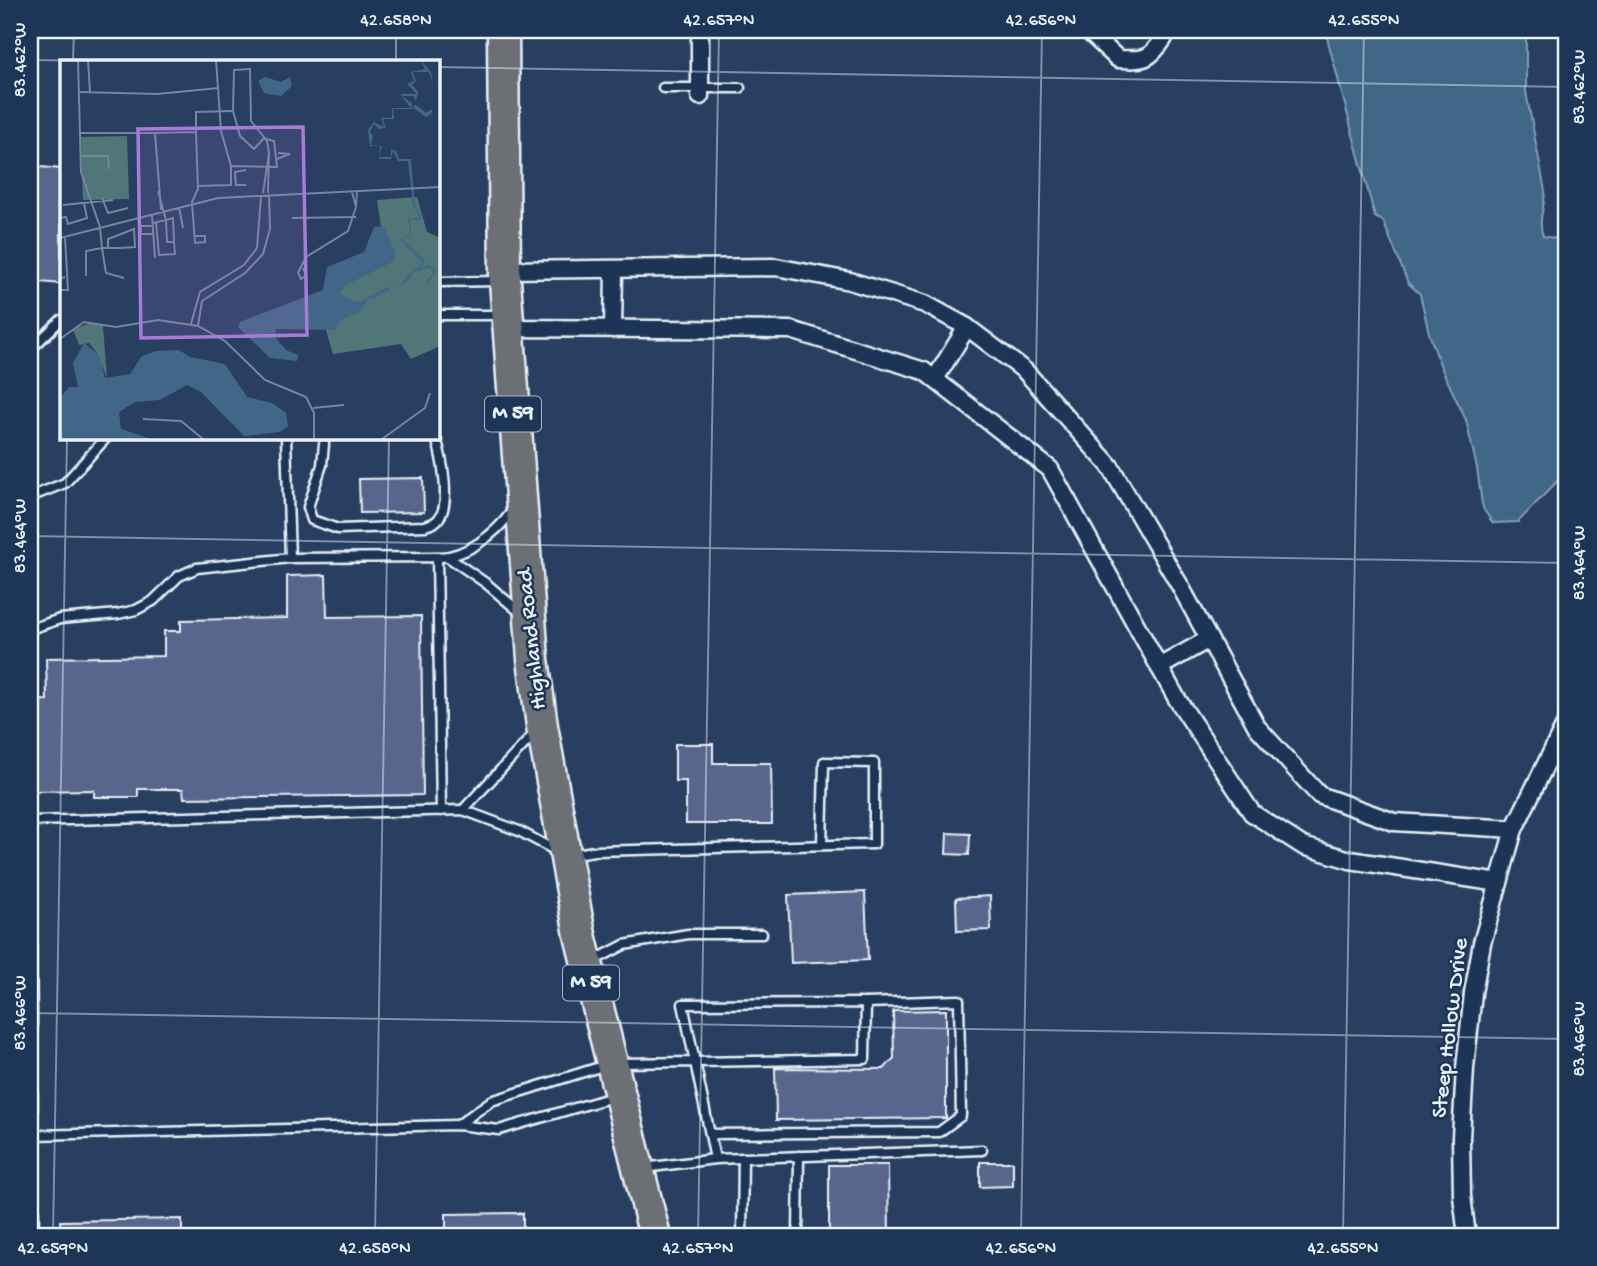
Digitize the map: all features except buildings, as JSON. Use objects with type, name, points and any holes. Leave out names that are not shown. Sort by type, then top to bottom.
[{"type":"highway","name":"Highland Road","points":[[503,30],[507,321],[529,620],[542,726],[587,963],[655,1236]]},
{"type":"street","points":[[700,30],[700,92]]},
{"type":"street","points":[[1087,30],[1118,60],[1140,60],[1154,54],[1164,38],[1163,30]]},
{"type":"street","points":[[505,275],[776,267],[850,281],[925,303],[967,327],[1025,371],[1110,466],[1257,727],[1319,795],[1394,822],[1514,829]]},
{"type":"street","points":[[613,329],[614,270]]},
{"type":"street","points":[[507,321],[613,329],[791,330],[924,371],[1050,469],[1177,699],[1252,813],[1303,846],[1350,860],[1499,883]]},
{"type":"street","points":[[934,379],[967,327]]},
{"type":"street","points":[[1159,667],[1209,639]]},
{"type":"street","name":"Steep Hollow Drive","points":[[1467,1236],[1462,1196],[1461,1138],[1473,993],[1482,943],[1514,829],[1567,721]]},
{"type":"lane","points":[[663,88],[700,92],[740,88]]},
{"type":"lane","points":[[439,282],[505,275]]},
{"type":"lane","points":[[439,315],[507,321]]},
{"type":"lane","points":[[30,350],[60,321]]},
{"type":"lane","points":[[30,497],[65,483],[105,439]]},
{"type":"lane","points":[[286,439],[290,558]]},
{"type":"lane","points":[[324,444],[322,465],[308,507],[312,520],[338,529],[425,526],[438,521],[443,512],[444,498],[442,459],[437,441]]},
{"type":"lane","points":[[30,629],[60,619],[136,610],[153,601],[179,576],[197,569],[290,558],[448,557],[502,526],[519,500]]},
{"type":"lane","points":[[438,557],[441,811]]},
{"type":"lane","points":[[448,557],[487,584],[529,620]]},
{"type":"lane","points":[[463,810],[542,726]]},
{"type":"lane","points":[[34,1236],[30,821],[463,810],[519,831],[566,856],[594,851],[874,844],[874,763],[824,762],[822,845]]},
{"type":"lane","points":[[587,963],[624,945],[688,934],[762,934]]},
{"type":"lane","points":[[710,1134],[939,1132],[961,1116],[958,1000],[683,1004],[715,1159]]},
{"type":"lane","points":[[458,1125],[491,1101],[611,1063],[865,1059],[866,1003]]},
{"type":"lane","points":[[33,1135],[458,1125],[499,1130],[619,1096]]},
{"type":"lane","points":[[638,1169],[715,1159],[982,1150]]},
{"type":"lane","points":[[798,1236],[799,1156]]},
{"type":"lane","points":[[742,1236],[743,1158]]},
{"type":"water","points":[[1325,30],[1526,30],[1526,92],[1545,191],[1541,231],[1543,236],[1567,241],[1567,471],[1518,522],[1493,523],[1484,510],[1466,420],[1441,367],[1429,333],[1420,294],[1408,283],[1383,221],[1375,217]]}]
